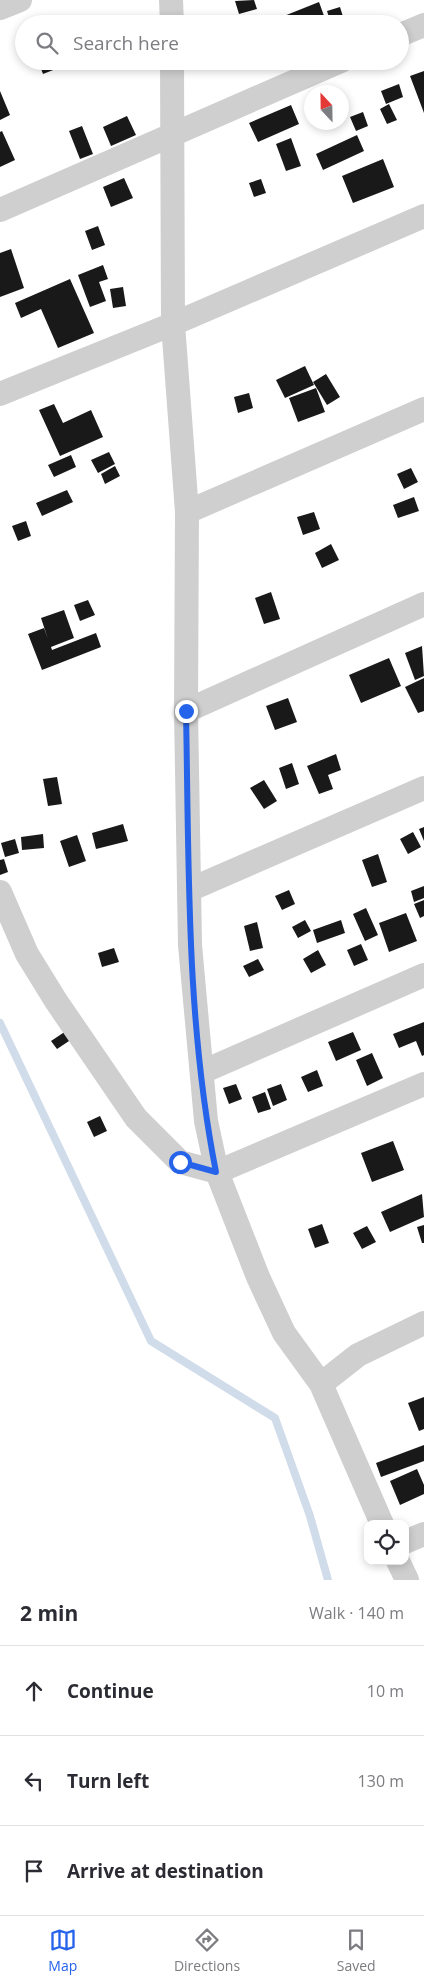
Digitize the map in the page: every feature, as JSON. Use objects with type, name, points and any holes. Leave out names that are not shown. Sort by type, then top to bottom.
[{"type":"street","points":[[0,8],[20,0]]},
{"type":"street","points":[[172,0],[172,15]]},
{"type":"street","points":[[409,31],[424,24]]},
{"type":"street","points":[[172,70],[173,324],[187,512],[186,711],[190,944],[206,1121],[216,1172],[258,1276],[284,1333],[322,1384],[380,1520]]},
{"type":"street","points":[[0,210],[321,70]]},
{"type":"street","points":[[0,394],[173,324],[424,216]]},
{"type":"street","points":[[187,512],[424,410]]},
{"type":"street","points":[[186,711],[424,604]]},
{"type":"street","points":[[189,890],[424,788]]},
{"type":"street","points":[[0,892],[27,954],[56,1001],[136,1118],[180,1162],[216,1172],[424,1084]]},
{"type":"street","points":[[202,1072],[424,974]]},
{"type":"street","points":[[322,1384],[358,1355],[424,1323]]},
{"type":"street","points":[[409,1540],[424,1534]]},
{"type":"street","points":[[400,1565],[407,1580]]},
{"type":"building","points":[[254,0],[257,9],[239,14],[235,1]]},
{"type":"building","points":[[319,2],[324,15],[286,15]]},
{"type":"building","points":[[340,7],[342,15],[328,15],[327,11]]},
{"type":"building","points":[[41,70],[53,70],[43,74]]},
{"type":"building","points":[[424,71],[424,113],[410,76]]},
{"type":"building","points":[[399,84],[403,97],[386,104],[381,91]]},
{"type":"building","points":[[0,91],[10,115],[0,120]]},
{"type":"building","points":[[389,104],[397,120],[387,124],[380,109]]},
{"type":"building","points":[[291,105],[299,124],[258,142],[249,123]]},
{"type":"building","points":[[363,112],[368,126],[356,131],[350,117]]},
{"type":"building","points":[[127,116],[136,135],[111,146],[103,127]]},
{"type":"building","points":[[82,126],[93,154],[80,159],[69,131]]},
{"type":"building","points":[[2,131],[15,160],[0,167],[0,132]]},
{"type":"building","points":[[357,135],[364,151],[323,170],[316,154]]},
{"type":"building","points":[[291,138],[301,166],[286,171],[276,144]]},
{"type":"building","points":[[383,159],[394,187],[353,203],[342,176]]},
{"type":"building","points":[[124,178],[133,198],[111,207],[103,187]]},
{"type":"building","points":[[261,179],[266,193],[254,197],[249,183]]},
{"type":"building","points":[[98,226],[105,245],[92,250],[85,231]]},
{"type":"building","points":[[11,249],[24,288],[0,297],[0,253]]},
{"type":"building","points":[[103,265],[108,279],[99,282],[106,301],[90,307],[78,275]]},
{"type":"building","points":[[70,279],[94,333],[58,348],[41,309],[21,318],[15,303]]},
{"type":"building","points":[[123,287],[126,306],[113,308],[110,289]]},
{"type":"building","points":[[305,366],[314,385],[285,398],[276,380]]},
{"type":"building","points":[[326,374],[340,397],[327,405],[313,382]]},
{"type":"building","points":[[316,388],[325,412],[298,422],[289,398]]},
{"type":"building","points":[[249,393],[253,408],[238,413],[234,397]]},
{"type":"building","points":[[54,404],[63,423],[91,410],[103,437],[60,456],[39,410]]},
{"type":"building","points":[[109,452],[115,464],[98,473],[91,460]]},
{"type":"building","points":[[71,455],[76,467],[54,477],[48,465]]},
{"type":"building","points":[[115,466],[120,476],[105,484],[101,474]]},
{"type":"building","points":[[411,468],[418,482],[404,489],[397,474]]},
{"type":"building","points":[[67,490],[73,502],[42,516],[36,503]]},
{"type":"building","points":[[414,497],[419,511],[398,518],[393,505]]},
{"type":"building","points":[[314,512],[320,529],[303,535],[297,517]]},
{"type":"building","points":[[26,521],[31,536],[18,541],[12,526]]},
{"type":"building","points":[[331,544],[339,560],[322,568],[315,553]]},
{"type":"building","points":[[271,592],[280,619],[264,624],[255,598]]},
{"type":"building","points":[[88,600],[95,615],[80,621],[74,605]]},
{"type":"building","points":[[64,610],[74,638],[51,647],[52,650],[96,633],[101,647],[42,670],[28,634],[44,628],[48,639],[41,618]]},
{"type":"building","points":[[422,646],[424,676],[415,680],[405,653]]},
{"type":"building","points":[[389,658],[401,686],[361,703],[349,675]]},
{"type":"building","points":[[424,678],[424,711],[418,713],[405,687]]},
{"type":"building","points":[[288,698],[297,722],[275,730],[266,706]]},
{"type":"building","points":[[336,754],[341,770],[328,775],[333,789],[319,794],[307,766]]},
{"type":"building","points":[[292,763],[299,784],[286,789],[279,768]]},
{"type":"building","points":[[57,777],[62,804],[48,806],[43,779]]},
{"type":"building","points":[[264,780],[277,801],[264,809],[250,788]]},
{"type":"building","points":[[123,824],[128,841],[96,849],[92,833]]},
{"type":"building","points":[[424,827],[424,841],[419,829]]},
{"type":"building","points":[[413,832],[421,847],[408,854],[400,839]]},
{"type":"building","points":[[43,834],[44,848],[22,850],[21,837]]},
{"type":"building","points":[[77,835],[86,861],[69,867],[60,841]]},
{"type":"building","points":[[15,839],[19,853],[5,857],[1,843]]},
{"type":"building","points":[[378,854],[387,882],[372,887],[362,860]]},
{"type":"building","points":[[4,859],[8,872],[0,875],[0,860]]},
{"type":"building","points":[[424,886],[424,898],[414,902],[411,891]]},
{"type":"building","points":[[289,890],[295,904],[282,910],[275,896]]},
{"type":"building","points":[[424,900],[424,916],[420,918],[414,904]]},
{"type":"building","points":[[366,908],[378,935],[365,941],[353,914]]},
{"type":"building","points":[[406,913],[417,941],[389,952],[379,923]]},
{"type":"building","points":[[305,920],[311,931],[298,938],[292,927]]},
{"type":"building","points":[[341,920],[345,933],[317,943],[313,930]]},
{"type":"building","points":[[257,922],[263,948],[250,951],[244,926]]},
{"type":"building","points":[[361,944],[368,960],[354,966],[347,950]]},
{"type":"building","points":[[114,948],[119,962],[102,967],[98,953]]},
{"type":"building","points":[[318,950],[326,965],[311,973],[303,959]]},
{"type":"building","points":[[258,959],[264,970],[249,977],[243,966]]},
{"type":"building","points":[[424,1022],[424,1055],[422,1056],[416,1041],[399,1048],[393,1034]]},
{"type":"building","points":[[66,1031],[72,1039],[57,1049],[51,1041]]},
{"type":"building","points":[[353,1032],[361,1050],[336,1061],[328,1042]]},
{"type":"building","points":[[372,1053],[383,1078],[367,1086],[356,1060]]},
{"type":"building","points":[[317,1070],[323,1086],[308,1092],[301,1077]]},
{"type":"building","points":[[236,1084],[242,1099],[229,1104],[223,1088]]},
{"type":"building","points":[[281,1084],[287,1100],[273,1106],[267,1089]]},
{"type":"building","points":[[265,1092],[271,1109],[258,1113],[252,1097]]},
{"type":"building","points":[[100,1116],[107,1131],[94,1137],[87,1122]]},
{"type":"building","points":[[393,1141],[404,1170],[372,1182],[361,1153]]},
{"type":"building","points":[[422,1194],[424,1217],[390,1232],[381,1212]]},
{"type":"building","points":[[322,1224],[329,1243],[315,1248],[308,1229]]},
{"type":"building","points":[[424,1225],[424,1243],[422,1243],[417,1227]]},
{"type":"building","points":[[367,1226],[376,1242],[362,1249],[353,1233]]},
{"type":"building","points":[[424,1397],[424,1429],[419,1431],[408,1403]]},
{"type":"building","points":[[424,1445],[424,1461],[381,1477],[376,1463]]},
{"type":"building","points":[[417,1469],[424,1485],[424,1494],[400,1505],[390,1481]]},
{"type":"waterway","points":[[0,1023],[151,1341],[275,1418],[310,1516],[328,1580]]},
{"type":"route","points":[[180,1162],[216,1172],[206,1121],[190,944],[186,711]]}]
